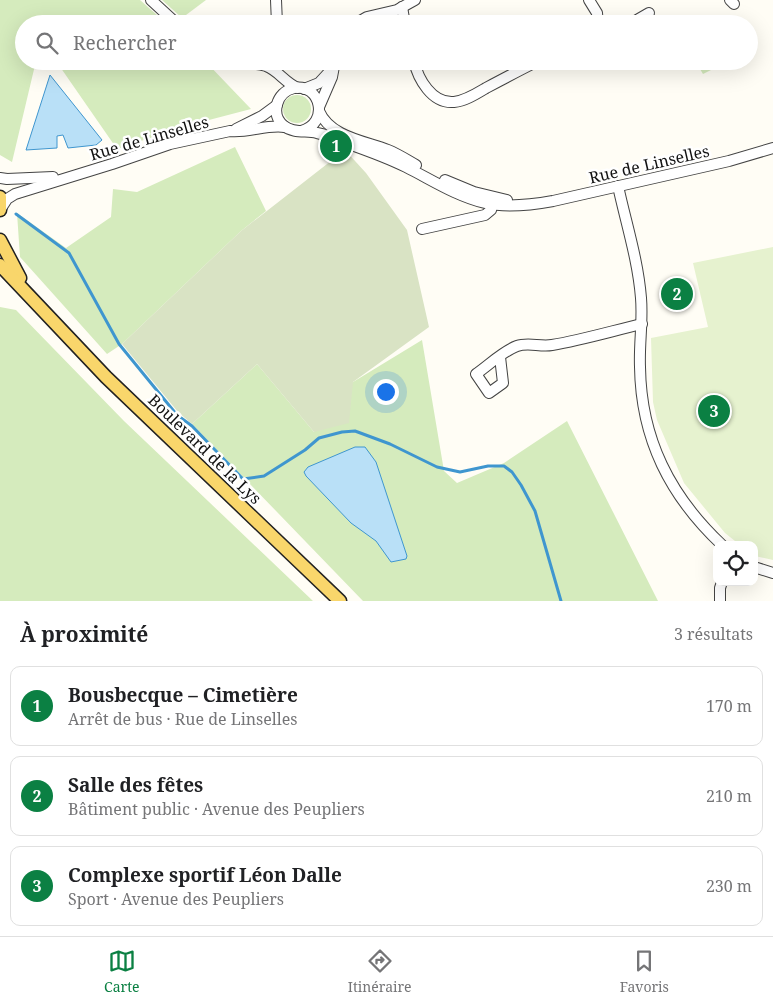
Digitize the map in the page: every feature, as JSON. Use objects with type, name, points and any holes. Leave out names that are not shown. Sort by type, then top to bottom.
[{"type":"main road","points":[[0,197],[0,210]]},
{"type":"main road","name":"Boulevard de la Lys","points":[[0,240],[16,273],[50,318]]},
{"type":"main road","name":"Boulevard de la Lys","points":[[0,265],[106,377],[340,601]]},
{"type":"street","points":[[151,0],[167,15]]},
{"type":"street","points":[[276,0],[277,15]]},
{"type":"street","points":[[374,15],[402,7],[415,0]]},
{"type":"street","points":[[589,0],[598,15]]},
{"type":"street","points":[[402,7],[403,15]]},
{"type":"street","points":[[272,70],[286,82],[314,96],[319,109]]},
{"type":"street","points":[[272,70],[278,80],[278,117],[285,127],[301,131],[312,126],[316,120],[333,70]]},
{"type":"street","points":[[278,102],[288,90],[313,86],[323,80],[330,70]]},
{"type":"street","points":[[417,70],[419,77],[428,90],[438,98],[452,102],[467,98],[521,70]]},
{"type":"street","name":"Rue de Linselles","points":[[0,210],[7,199],[15,194],[170,144],[230,131],[254,121],[278,102]]},
{"type":"street","name":"Rue de Linselles","points":[[319,109],[326,123],[342,134],[390,151],[452,184],[494,201],[512,206],[553,201],[729,161],[773,148]]},
{"type":"street","name":"Rue de Linselles","points":[[230,131],[249,131],[277,126],[285,127]]},
{"type":"street","name":"Rue de Linselles","points":[[301,131],[320,134],[378,154],[454,192],[477,201],[494,201]]},
{"type":"street","name":"Rue de Linselles","points":[[0,178],[38,178],[76,174]]},
{"type":"street","points":[[618,186],[639,282],[642,324],[640,366],[642,401],[646,424],[664,471],[676,491],[701,523],[718,541]]},
{"type":"street","points":[[422,229],[485,215],[491,210],[494,201]]},
{"type":"street","points":[[500,357],[522,344],[551,345],[642,324]]},
{"type":"street","points":[[758,568],[773,573]]},
{"type":"street","points":[[720,601],[721,586]]},
{"type":"green space","points":[[0,0],[140,0],[157,15],[15,15],[15,70],[34,70],[12,162],[0,155]]},
{"type":"green space","points":[[162,0],[206,0],[186,15],[179,15]]},
{"type":"green space","points":[[62,70],[214,70],[251,109],[186,126],[117,149]]},
{"type":"green space","points":[[701,70],[711,70],[703,74]]},
{"type":"green space","points":[[297,95],[307,99],[311,109],[307,119],[297,123],[287,119],[283,109],[287,99]]},
{"type":"green space","points":[[235,147],[266,211],[241,231],[122,344],[107,354],[20,257],[17,213],[66,248],[111,217],[113,189],[137,192]]},
{"type":"green space","points":[[345,150],[366,173],[407,230],[429,327],[353,382],[349,423],[314,432],[257,364],[192,424],[178,412],[122,344],[241,231]]},
{"type":"green space","points":[[773,247],[773,560],[758,557],[758,541],[735,541],[725,533],[684,483],[657,420],[653,402],[651,338],[708,327],[693,263]]},
{"type":"green space","points":[[0,307],[16,310],[124,421],[313,601],[0,601]]},
{"type":"green space","points":[[422,340],[444,471],[457,483],[504,463],[567,421],[658,601],[363,601],[192,424],[257,364],[314,432],[353,382]]},
{"type":"water","points":[[50,75],[102,140],[96,145],[68,148],[63,135],[57,136],[57,148],[26,150]]},
{"type":"water","points":[[355,447],[365,447],[376,462],[407,556],[406,559],[391,562],[376,541],[351,523],[304,472],[308,467]]},
{"type":"waterway","points":[[16,214],[69,253],[119,344],[177,415],[192,426],[243,479],[264,476],[305,450],[319,438],[355,431],[390,444],[437,467],[460,472],[488,466],[504,466],[512,472],[521,485],[535,511],[561,601]]},
{"type":"place","name":"Bousbecque – Cimetière","points":[[336,146]]},
{"type":"place","name":"Salle des fêtes","points":[[677,294]]},
{"type":"place","name":"Complexe sportif Léon Dalle","points":[[714,411]]}]
